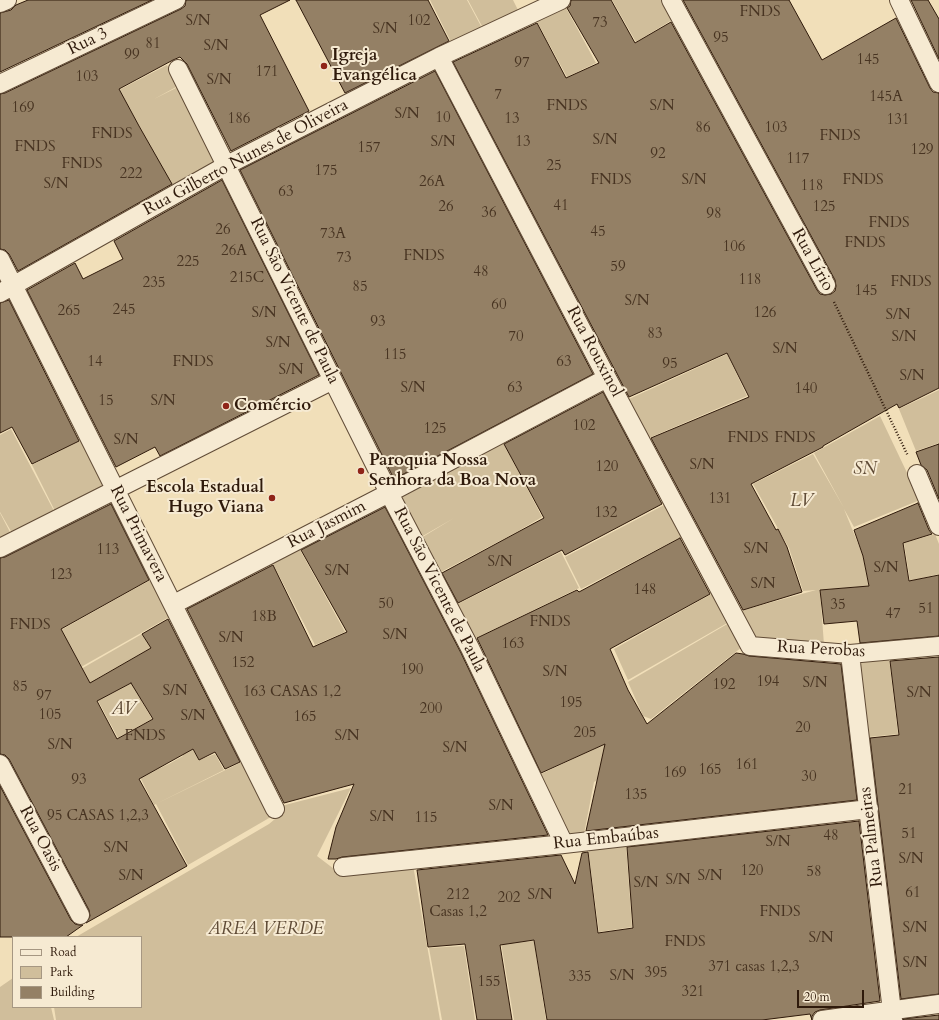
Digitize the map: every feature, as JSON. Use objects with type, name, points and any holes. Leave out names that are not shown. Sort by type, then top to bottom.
[{"type":"street","points":[[0,3],[7,0]]},
{"type":"street","name":"Rua 3","points":[[0,84],[176,0]]},
{"type":"street","name":"Rua Gilberto Nunes de Oliveira","points":[[7,289],[227,165],[440,57],[561,0]]},
{"type":"street","name":"Rua Lírio","points":[[671,0],[826,285]]},
{"type":"street","points":[[900,0],[939,83]]},
{"type":"street","name":"Rua Rouxinol","points":[[440,57],[607,378],[750,646]]},
{"type":"street","name":"Rua São Vicente de Paula","points":[[178,68],[389,494],[470,648],[564,844]]},
{"type":"street","name":"Rua Primavera","points":[[0,259],[7,289],[116,489],[275,809]]},
{"type":"street","name":"Rua Jasmim","points":[[174,604],[389,494],[607,378]]},
{"type":"street","points":[[0,548],[333,380]]},
{"type":"street","points":[[917,474],[939,526]]},
{"type":"street","name":"Rua Perobas","points":[[750,646],[850,654],[939,646]]},
{"type":"street","name":"Rua Palmeiras","points":[[850,654],[893,1015]]},
{"type":"street","name":"Rua Oasis","points":[[0,764],[80,915]]},
{"type":"street","name":"Rua Embaúbas","points":[[343,867],[564,844],[869,809]]},
{"type":"street","points":[[822,1020],[893,1015],[939,1004]]},
{"type":"path","name":"Rua Lírio","points":[[826,285],[917,474]]},
{"type":"green space","points":[[430,0],[467,0],[482,28],[451,42]]},
{"type":"green space","points":[[468,0],[513,0],[519,12],[483,28]]},
{"type":"green space","points":[[612,0],[662,0],[672,20],[636,42]]},
{"type":"green space","points":[[565,6],[596,63],[567,77],[536,20]]},
{"type":"green space","points":[[167,65],[178,86],[154,99],[178,87],[216,162],[173,187],[119,90]]},
{"type":"green space","points":[[727,354],[747,396],[649,438],[629,399]]},
{"type":"green space","points":[[939,390],[939,443],[916,451],[899,409]]},
{"type":"green space","points":[[880,416],[920,500],[854,527],[844,509],[863,556],[869,586],[820,590],[824,645],[755,639],[740,611],[816,590],[803,591],[789,548],[753,484],[813,454],[844,508],[814,453]]},
{"type":"green space","points":[[11,429],[54,511],[12,533],[0,512],[0,435]]},
{"type":"green space","points":[[82,439],[105,486],[55,511],[32,465]]},
{"type":"green space","points":[[503,442],[542,517],[439,573],[421,538],[454,518],[421,537],[400,496],[471,459],[478,470],[471,458]]},
{"type":"green space","points":[[666,504],[683,536],[581,589],[565,557]]},
{"type":"green space","points":[[0,513],[11,534],[0,539]]},
{"type":"green space","points":[[935,534],[939,544],[939,574],[910,581],[904,543]]},
{"type":"green space","points":[[299,548],[345,632],[315,645],[272,562]]},
{"type":"green space","points":[[561,552],[579,588],[474,639],[456,605]]},
{"type":"green space","points":[[152,579],[171,616],[81,667],[61,630]]},
{"type":"green space","points":[[713,593],[729,622],[628,680],[614,649]]},
{"type":"green space","points":[[729,623],[742,647],[651,719],[643,716],[628,682]]},
{"type":"green space","name":"AV","points":[[142,634],[151,648],[96,679],[106,696],[135,681],[145,697],[141,700],[152,719],[118,738],[81,669]]},
{"type":"green space","points":[[889,658],[898,734],[868,737],[858,661]]},
{"type":"green space","points":[[649,723],[660,742],[594,782],[584,834],[569,836],[539,775]]},
{"type":"green space","points":[[188,742],[199,760],[215,754],[224,770],[154,805],[140,777],[183,756],[178,746]]},
{"type":"green space","points":[[248,759],[276,814],[188,865],[156,804]]},
{"type":"green space","name":"AREA VERDE","points":[[351,788],[317,856],[338,872],[413,865],[440,1020],[56,1020],[54,1008],[142,1008],[142,936],[78,936],[269,824],[275,819],[281,806]]},
{"type":"green space","points":[[626,844],[632,927],[599,932],[588,848]]},
{"type":"green space","points":[[534,941],[546,1020],[514,1020],[501,943]]},
{"type":"green space","points":[[464,946],[475,1020],[442,1020],[429,948]]},
{"type":"green space","points":[[12,979],[12,1008],[51,1008],[54,1020],[0,1020],[0,987]]},
{"type":"building","points":[[28,0],[152,0],[0,72],[0,13],[11,10],[16,5]]},
{"type":"building","points":[[186,0],[290,0],[260,15],[309,111],[231,151],[187,64],[180,57],[119,89],[172,184],[18,271],[9,254],[5,250],[0,249],[0,94],[5,93],[181,9],[185,6]]},
{"type":"building","points":[[296,0],[428,0],[449,41],[345,93]]},
{"type":"building","points":[[571,0],[611,0],[635,43],[671,22],[820,294],[831,294],[835,291],[835,280],[683,0],[789,0],[822,60],[896,18],[930,88],[933,92],[939,93],[939,388],[899,408],[897,404],[823,447],[751,484],[787,547],[802,592],[743,610],[651,438],[749,397],[727,353],[629,397],[453,62],[537,23],[566,78],[599,63],[567,8],[570,6]]},
{"type":"building","points":[[911,0],[928,0],[939,19],[939,59]]},
{"type":"building","points":[[435,71],[593,374],[394,479],[240,170]]},
{"type":"building","points":[[222,180],[319,375],[160,456],[155,447],[116,467],[27,290],[75,263],[83,279],[123,259],[114,241]]},
{"type":"building","points":[[9,300],[79,441],[32,464],[12,427],[0,433],[0,303]]},
{"type":"building","points":[[603,392],[662,504],[565,555],[562,550],[458,603],[442,573],[544,518],[504,444]]},
{"type":"building","points":[[939,444],[939,499],[927,470],[921,465],[916,452]]},
{"type":"building","points":[[918,503],[932,534],[903,543],[909,581],[939,575],[939,636],[860,643],[857,621],[824,624],[820,590],[869,586],[863,556],[854,530]]},
{"type":"building","points":[[111,504],[149,580],[61,629],[90,683],[151,648],[142,634],[168,619],[240,762],[225,769],[215,752],[199,760],[193,749],[139,779],[187,866],[86,923],[90,916],[89,910],[9,759],[5,755],[0,754],[0,558],[5,557]],"holes":[[[131,683],[153,719],[117,739],[97,701]]]},
{"type":"building","points":[[385,507],[461,653],[548,835],[328,859],[336,827],[354,784],[284,803],[187,609],[273,565],[313,647],[347,632],[301,550]]},
{"type":"building","points":[[680,538],[710,594],[610,649],[628,690],[647,724],[736,653],[749,656],[841,664],[857,800],[586,831],[605,744],[541,773],[477,638],[577,590],[579,592]]},
{"type":"building","points":[[939,657],[939,994],[901,999],[870,738],[899,735],[890,661]]},
{"type":"building","points":[[0,786],[71,920],[75,924],[83,925],[67,936],[0,937]]},
{"type":"building","points":[[859,821],[880,1001],[820,1010],[815,1012],[812,1016],[812,1020],[810,1014],[762,1020],[547,1020],[534,940],[500,945],[512,1020],[477,1020],[465,944],[428,947],[417,870],[561,855],[575,884],[582,853],[588,852],[598,933],[633,928],[627,847]]},
{"type":"building","points":[[939,1015],[939,1020],[903,1020],[903,1019]]},
{"type":"place","name":"Igreja Evangélica","points":[[324,66]]},
{"type":"place","name":"Comércio","points":[[226,406]]},
{"type":"place","name":"Paroquia Nossa Senhora da Boa Nova","points":[[361,471]]},
{"type":"place","name":"Escola Estadual Hugo Viana","points":[[272,498]]},
{"type":"park label","name":"SN","points":[[865,470]]},
{"type":"park label","name":"LV","points":[[802,502]]}]
